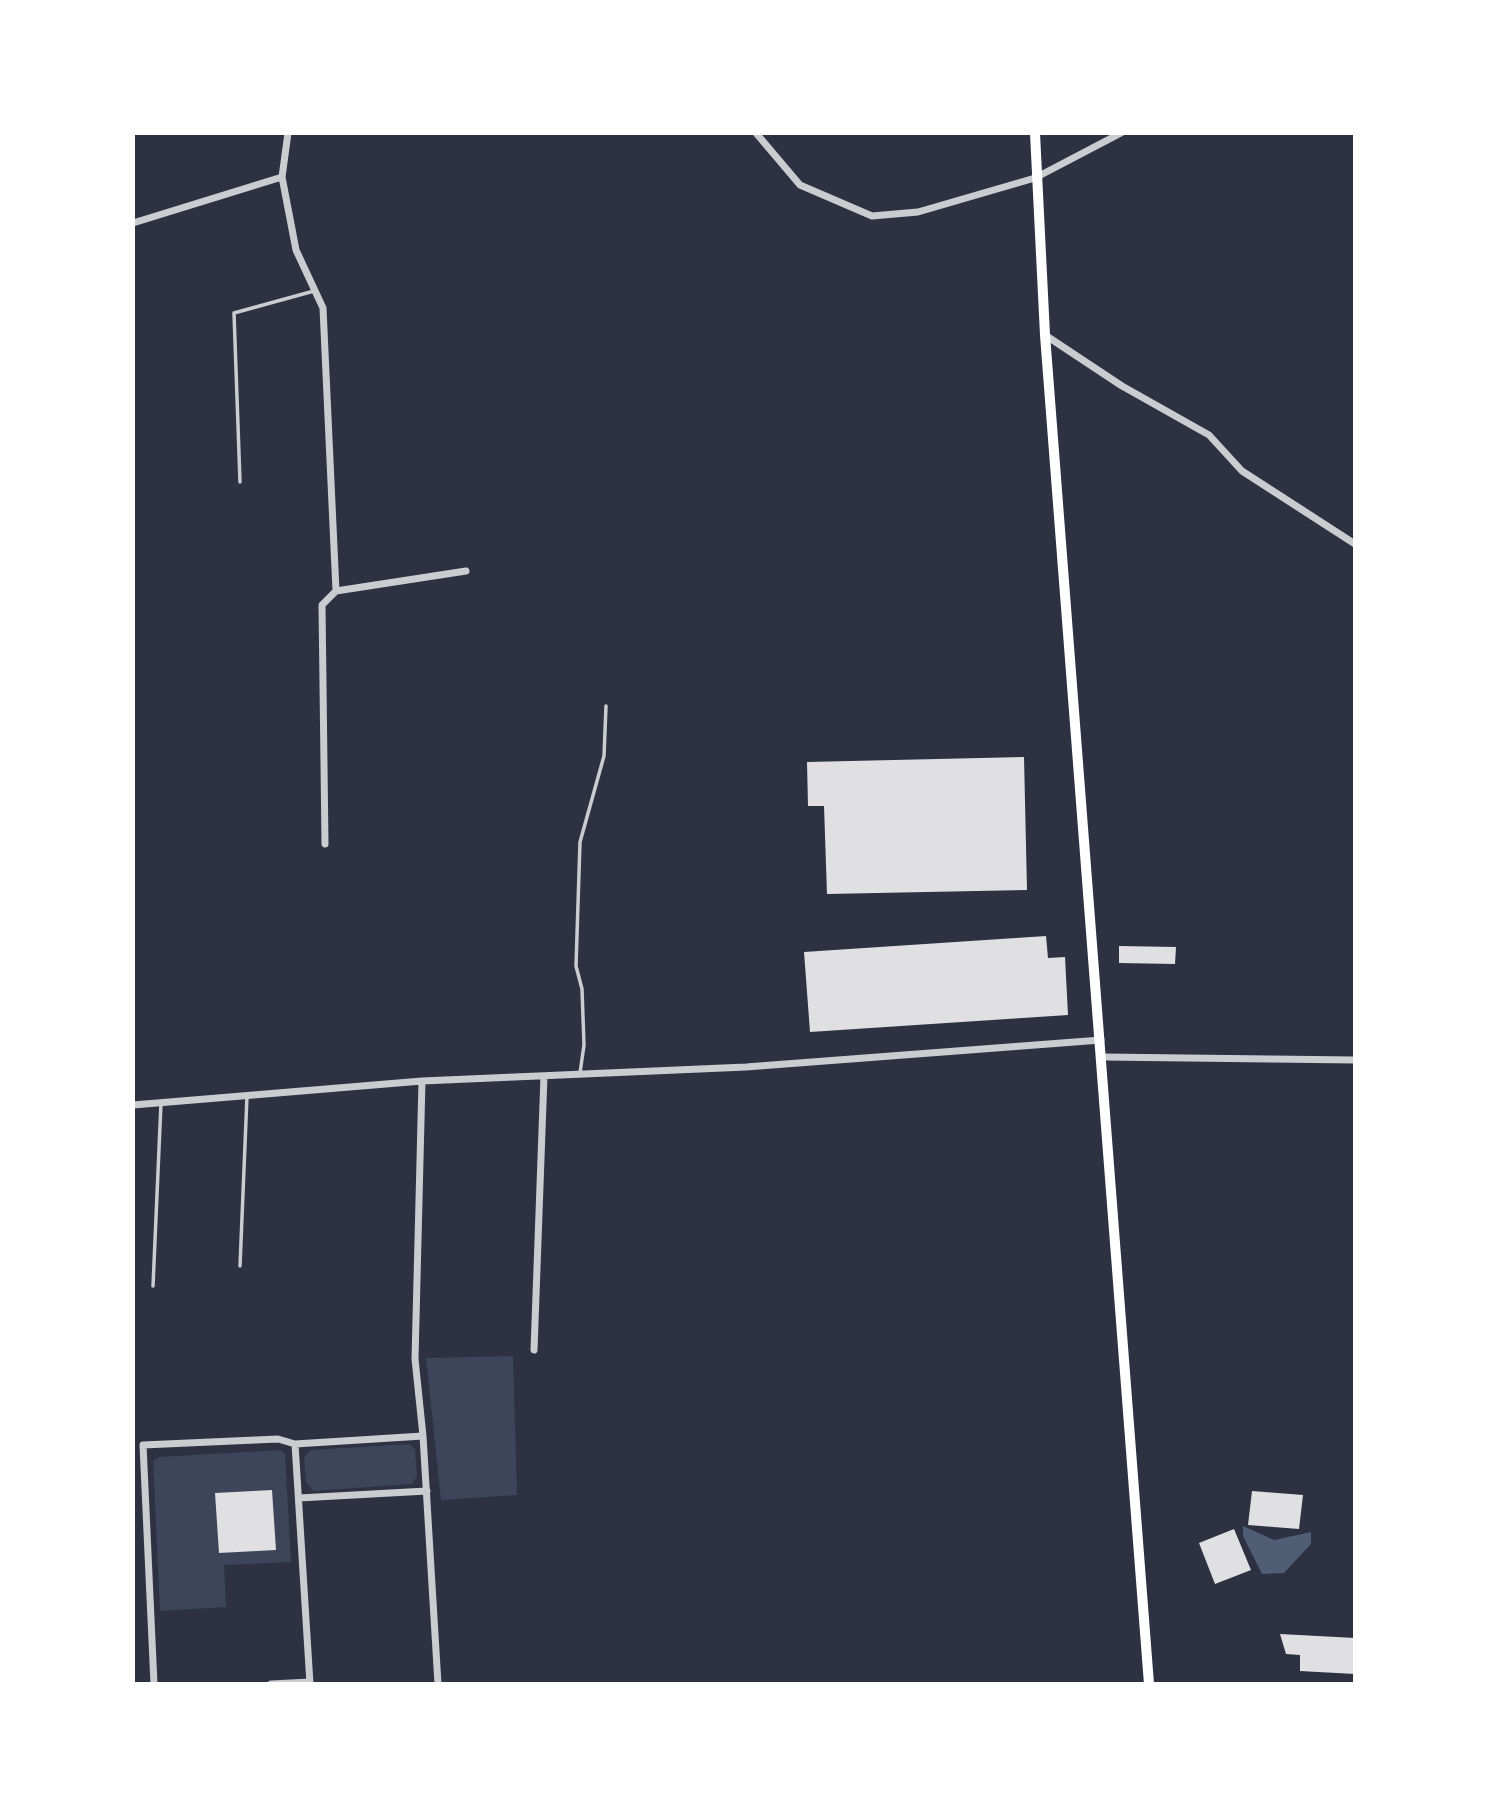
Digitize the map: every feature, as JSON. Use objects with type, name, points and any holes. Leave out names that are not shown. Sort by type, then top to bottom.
[{"type":"main road","points":[[1035,133],[1035,178],[1045,335],[1103,1057],[1133,1508],[1149,1684]]},
{"type":"street","points":[[288,133],[282,177],[296,250],[323,308],[336,592]]},
{"type":"street","points":[[756,133],[800,186],[872,216],[918,212],[1035,178],[1121,133]]},
{"type":"street","points":[[133,223],[282,177]]},
{"type":"street","points":[[1045,335],[1122,386],[1209,435],[1242,471],[1355,544]]},
{"type":"street","points":[[325,844],[322,605],[336,592],[466,570]]},
{"type":"street","points":[[133,1105],[422,1081],[746,1067],[1101,1040]]},
{"type":"street","points":[[1103,1057],[1355,1060]]},
{"type":"street","points":[[534,1350],[544,1076]]},
{"type":"street","points":[[422,1081],[415,1359],[427,1491],[438,1684]]},
{"type":"street","points":[[154,1684],[143,1445],[278,1439],[295,1444],[423,1436]]},
{"type":"street","points":[[271,1684],[310,1683],[295,1444]]},
{"type":"street","points":[[299,1498],[427,1491]]},
{"type":"lane","points":[[240,482],[234,313],[316,290]]},
{"type":"lane","points":[[580,1075],[584,1045],[582,989],[576,966],[580,842],[604,756],[606,706]]},
{"type":"lane","points":[[240,1266],[247,1094]]},
{"type":"lane","points":[[153,1286],[161,1103]]},
{"type":"shaded area","points":[[513,1356],[517,1495],[441,1500],[426,1358]]},
{"type":"shaded area","points":[[409,1444],[415,1449],[417,1476],[412,1484],[314,1491],[306,1483],[304,1458],[310,1450]]},
{"type":"shaded area","points":[[281,1450],[285,1453],[291,1562],[224,1565],[226,1607],[160,1611],[153,1461],[159,1457]]},
{"type":"shaded area","points":[[1243,1526],[1274,1540],[1311,1532],[1311,1544],[1284,1573],[1262,1574],[1243,1536]]},
{"type":"building","points":[[1024,757],[1027,890],[827,894],[824,806],[808,806],[807,762]]},
{"type":"building","points":[[1046,936],[1048,958],[1065,957],[1068,1015],[810,1032],[804,952]]},
{"type":"building","points":[[1119,946],[1176,947],[1175,964],[1119,963]]},
{"type":"building","points":[[272,1490],[276,1550],[219,1553],[215,1493]]},
{"type":"building","points":[[1252,1491],[1303,1495],[1299,1529],[1248,1525]]},
{"type":"building","points":[[1234,1529],[1251,1570],[1215,1584],[1199,1543]]},
{"type":"building","points":[[1280,1634],[1355,1638],[1355,1674],[1300,1671],[1300,1655],[1286,1654]]}]
